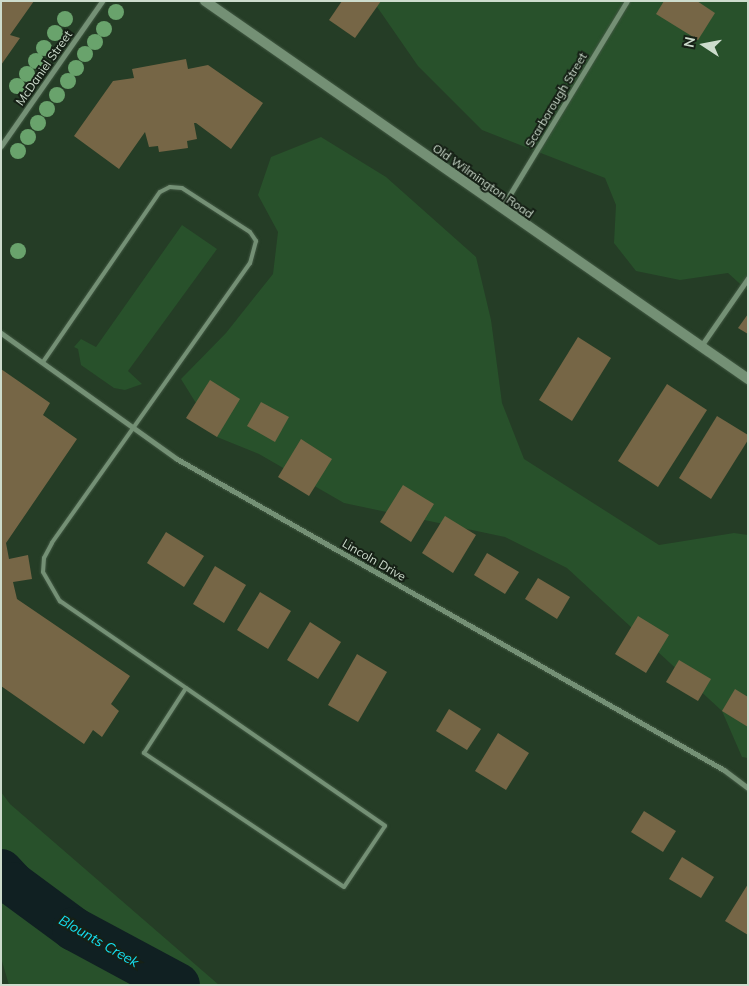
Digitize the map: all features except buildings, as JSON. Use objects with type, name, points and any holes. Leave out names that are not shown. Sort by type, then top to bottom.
[{"type":"main road","name":"Old Wilmington Road","points":[[205,1],[699,348],[748,379]]},
{"type":"street","name":"McDaniel Street","points":[[1,146],[102,1]]},
{"type":"street","name":"Scarborough Street","points":[[501,210],[627,1]]},
{"type":"street","points":[[699,348],[748,278]]},
{"type":"street","name":"Lincoln Drive","points":[[1,333],[177,459],[715,766],[748,788]]},
{"type":"lane","points":[[43,362],[160,192],[170,187],[182,188],[250,232],[256,241],[250,263],[52,543],[44,558],[43,572],[60,601],[186,688],[385,826],[344,887],[144,753],[186,688]]},
{"type":"green space","points":[[373,1],[748,1],[748,291],[728,273],[680,280],[636,271],[614,243],[616,205],[605,178],[482,130],[418,66]]},
{"type":"green space","points":[[321,137],[386,177],[476,257],[491,320],[502,403],[524,459],[659,545],[734,533],[748,535],[748,758],[742,757],[722,711],[567,568],[505,537],[344,503],[259,454],[217,437],[181,379],[226,333],[273,274],[278,232],[258,195],[271,157]]},
{"type":"green space","points":[[182,225],[217,249],[128,371],[142,384],[125,390],[114,388],[81,365],[78,349],[74,347],[81,339],[96,347]]},
{"type":"green space","points":[[1,792],[10,804],[219,985],[9,985],[1,958]]},
{"type":"waterway","name":"Blounts Creek","points":[[1,871],[13,884],[74,929],[178,985]]}]
